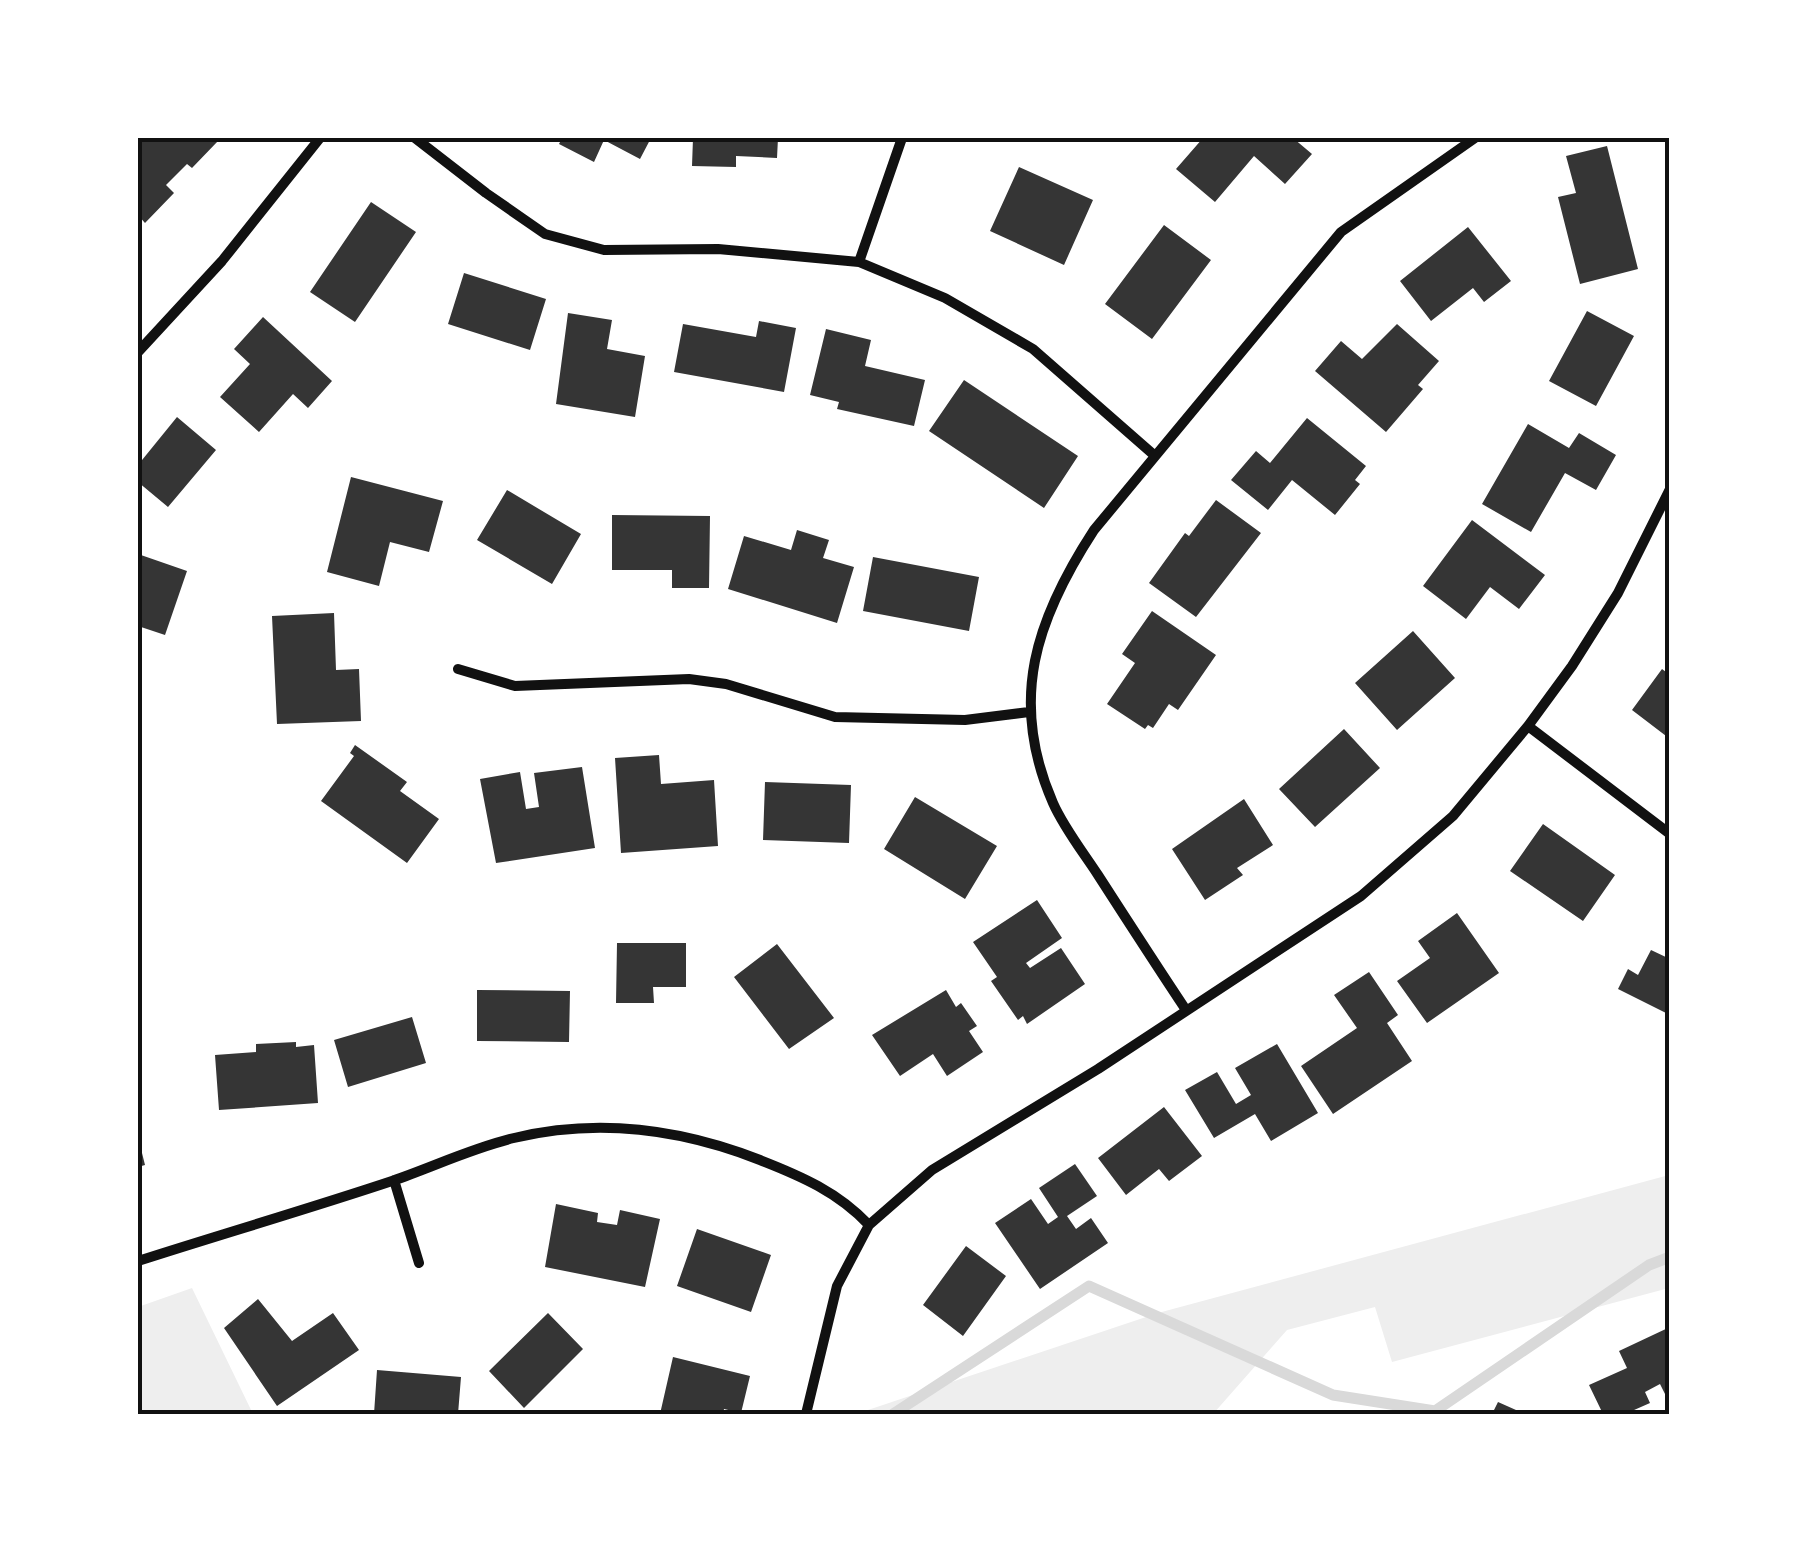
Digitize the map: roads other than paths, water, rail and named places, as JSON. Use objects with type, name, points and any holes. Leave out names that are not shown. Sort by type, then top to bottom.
[{"type":"street","points":[[138,352],[222,261],[320,138]]},
{"type":"street","points":[[415,138],[545,234],[604,250],[718,249],[860,262],[945,298],[1032,349],[1154,455]]},
{"type":"street","points":[[860,262],[902,138]]},
{"type":"street","points":[[1186,1010],[1054,806],[1038,761],[1029,712],[1033,658],[1046,613],[1094,530],[1340,232],[1475,138]]},
{"type":"street","points":[[806,1414],[837,1286],[869,1226],[932,1170],[1098,1069],[1361,896],[1452,816],[1528,726],[1618,593],[1670,489]]},
{"type":"street","points":[[458,669],[515,686],[689,679],[726,684],[836,717],[965,720],[1029,712]]},
{"type":"street","points":[[1528,726],[1670,834]]},
{"type":"street","points":[[138,1260],[514,1138],[599,1127],[641,1129],[724,1145],[796,1173],[848,1202],[869,1226]]},
{"type":"street","points":[[394,1180],[419,1263]]},
{"type":"waterway","points":[[893,1414],[1089,1286],[1333,1395],[1435,1411],[1649,1265],[1670,1257]]}]
